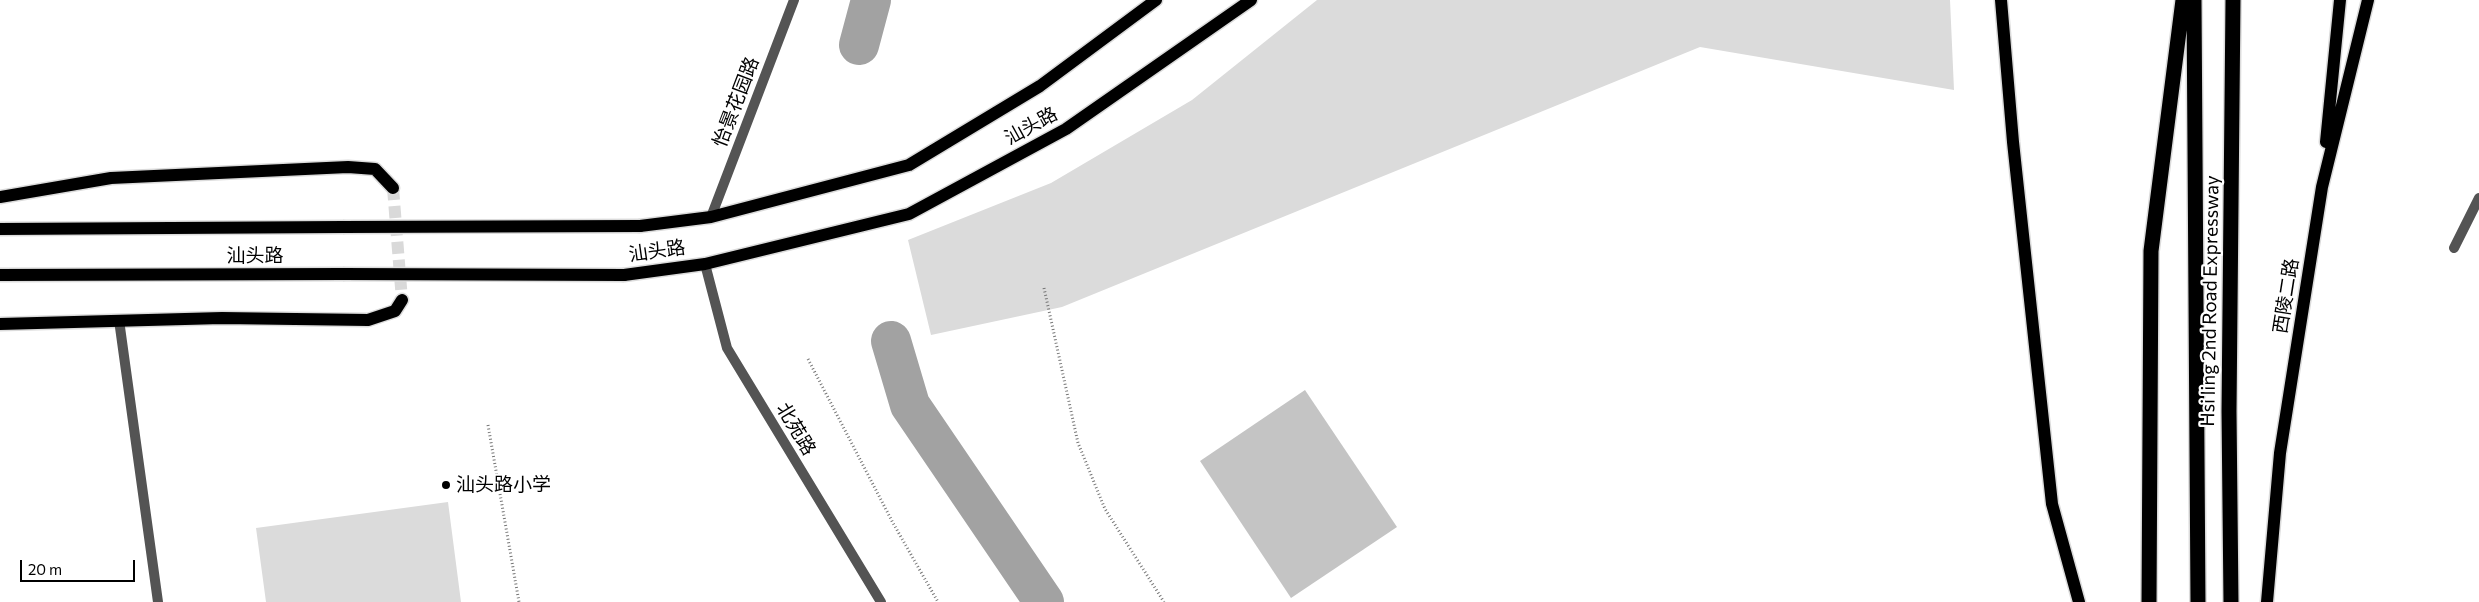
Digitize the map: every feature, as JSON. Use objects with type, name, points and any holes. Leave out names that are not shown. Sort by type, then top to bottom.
[{"type":"highway","points":[[2149,602],[2151,251],[2183,0]]},
{"type":"highway","name":"Hsi ling 2nd Road Expressway","points":[[2194,0],[2198,602]]},
{"type":"highway","name":"Hsi ling 2nd Road Expressway","points":[[2231,602],[2229,401],[2233,0]]},
{"type":"main road","name":"汕头路","points":[[0,229],[640,226],[710,217],[909,165],[1040,86],[1156,0]]},
{"type":"main road","name":"汕头路","points":[[0,275],[624,275],[705,264],[909,214],[1066,129],[1251,0]]},
{"type":"main road","points":[[2001,0],[2052,504],[2079,602]]},
{"type":"main road","points":[[2322,187],[2340,0]]},
{"type":"main road","name":"西陵二路","points":[[2268,602],[2280,453],[2322,187],[2368,0]]},
{"type":"main road","points":[[0,197],[111,178],[348,167],[375,169],[392,188]]},
{"type":"main road","points":[[0,324],[119,320],[368,320],[395,311],[402,300]]},
{"type":"street","name":"怡景花园路","points":[[710,217],[794,0]]},
{"type":"street","points":[[2454,248],[2479,198]]},
{"type":"street","name":"北苑路","points":[[705,264],[727,348],[881,602]]},
{"type":"street","points":[[119,320],[158,602]]},
{"type":"path","points":[[1044,288],[1078,443],[1105,509],[1164,602]]},
{"type":"path","points":[[808,359],[893,522],[938,602]]},
{"type":"path","points":[[488,425],[519,602]]},
{"type":"shaded area","points":[[1317,0],[1950,0],[1954,90],[1700,47],[1062,307],[931,335],[908,240],[1051,183],[1192,100]]},
{"type":"shaded area","points":[[448,502],[461,602],[266,602],[256,528]]},
{"type":"building","points":[[1305,390],[1397,527],[1291,598],[1200,461]]},
{"type":"waterway","points":[[859,45],[871,0]]},
{"type":"waterway","points":[[891,341],[910,405],[1044,602]]},
{"type":"tunnel","points":[[393,188],[402,300]]},
{"type":"place","name":"汕头路小学","points":[[446,485]]}]
